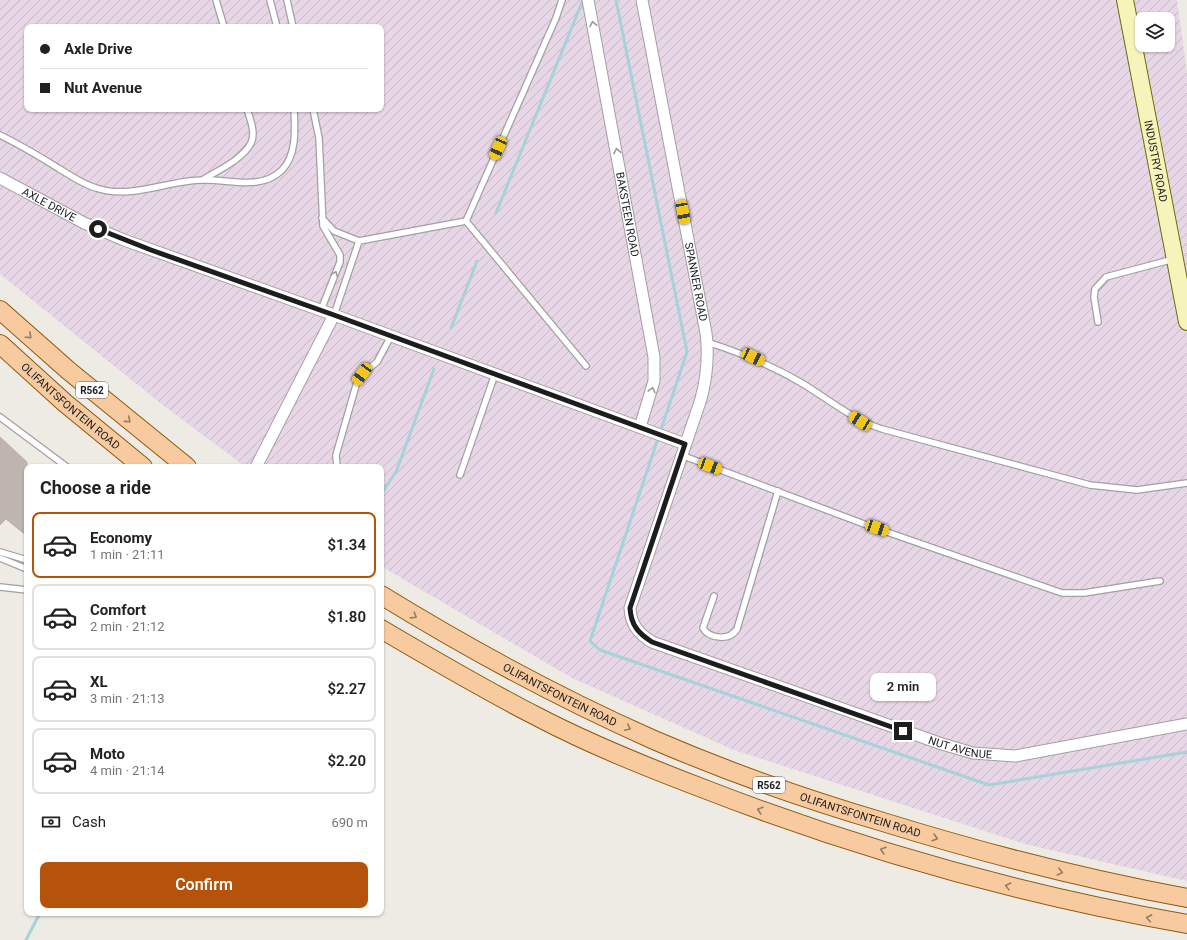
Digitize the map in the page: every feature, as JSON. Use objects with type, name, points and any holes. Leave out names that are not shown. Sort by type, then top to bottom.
[{"type":"main road","name":"R562","points":[[0,310],[74,376],[183,464]]},
{"type":"main road","name":"OLIFANTSFONTEIN ROAD","points":[[0,344],[65,403],[139,464]]},
{"type":"main road","name":"OLIFANTSFONTEIN ROAD","points":[[384,597],[436,630],[553,692],[652,739],[744,776],[843,810],[1037,867],[1187,898]]},
{"type":"main road","name":"R562","points":[[384,631],[536,717],[638,763],[749,806],[826,832],[983,879],[1104,909],[1187,924]]},
{"type":"street","name":"BAKSTEEN ROAD","points":[[588,0],[654,357],[654,381],[640,427]]},
{"type":"street","name":"SPANNER ROAD","points":[[642,0],[707,342],[707,375],[685,444]]},
{"type":"street","name":"INDUSTRY ROAD","points":[[1124,0],[1187,322]]},
{"type":"street","name":"AXLE DRIVE","points":[[0,178],[84,223],[124,240],[321,310],[685,444]]},
{"type":"street","points":[[258,464],[334,315]]},
{"type":"street","name":"NUT AVENUE","points":[[685,444],[630,608],[630,619],[635,628],[641,635],[652,642],[936,742],[973,753],[1015,756],[1187,724]]},
{"type":"lane","points":[[216,0],[223,24]]},
{"type":"lane","points":[[270,0],[275,24]]},
{"type":"lane","points":[[287,0],[292,24]]},
{"type":"lane","points":[[466,221],[556,18],[562,0]]},
{"type":"lane","points":[[204,180],[243,154],[252,142],[252,127],[248,112]]},
{"type":"lane","points":[[0,135],[76,178],[94,187],[110,192],[126,192],[204,180],[243,184],[274,177],[284,169],[294,143],[294,112]]},
{"type":"lane","points":[[314,112],[319,138],[323,226],[340,255],[340,262],[321,310]]},
{"type":"lane","points":[[322,218],[334,231],[359,241],[466,221]]},
{"type":"lane","points":[[466,221],[586,366]]},
{"type":"lane","points":[[334,315],[359,241]]},
{"type":"lane","points":[[1098,322],[1094,297],[1096,289],[1106,277],[1175,259]]},
{"type":"lane","points":[[337,464],[336,455],[357,382],[362,374],[377,362],[391,336]]},
{"type":"lane","points":[[707,342],[753,357],[772,366],[860,421],[882,429],[1090,485],[1137,490],[1187,483]]},
{"type":"lane","points":[[460,476],[496,374]]},
{"type":"lane","points":[[0,417],[63,464]]},
{"type":"lane","points":[[681,455],[864,524],[1062,593],[1084,593],[1160,581]]},
{"type":"lane","points":[[714,596],[703,628],[706,632],[713,636],[728,637],[734,634],[737,629],[778,491]]},
{"type":"lane","points":[[0,552],[24,559]]},
{"type":"lane","points":[[0,558],[24,568]]},
{"type":"lane","points":[[0,587],[14,587],[24,589]]},
{"type":"shaded area","points":[[0,0],[1177,0],[1187,73],[1187,881],[1025,844],[734,750],[572,678],[384,568],[384,464],[242,464],[164,406],[0,274]]},
{"type":"building","points":[[0,437],[27,462],[27,464],[24,464],[24,534],[6,519],[0,525]]},
{"type":"waterway","points":[[496,213],[583,0]]},
{"type":"waterway","points":[[616,0],[687,352],[590,641],[600,650],[989,785],[1187,752]]},
{"type":"waterway","points":[[451,328],[477,261]]},
{"type":"waterway","points":[[384,490],[396,472],[434,369]]},
{"type":"waterway","points":[[26,940],[38,916]]},
{"type":"route","points":[[98,229],[151,250],[334,315],[685,444],[630,608],[630,619],[635,628],[641,635],[652,642],[903,731]]}]
